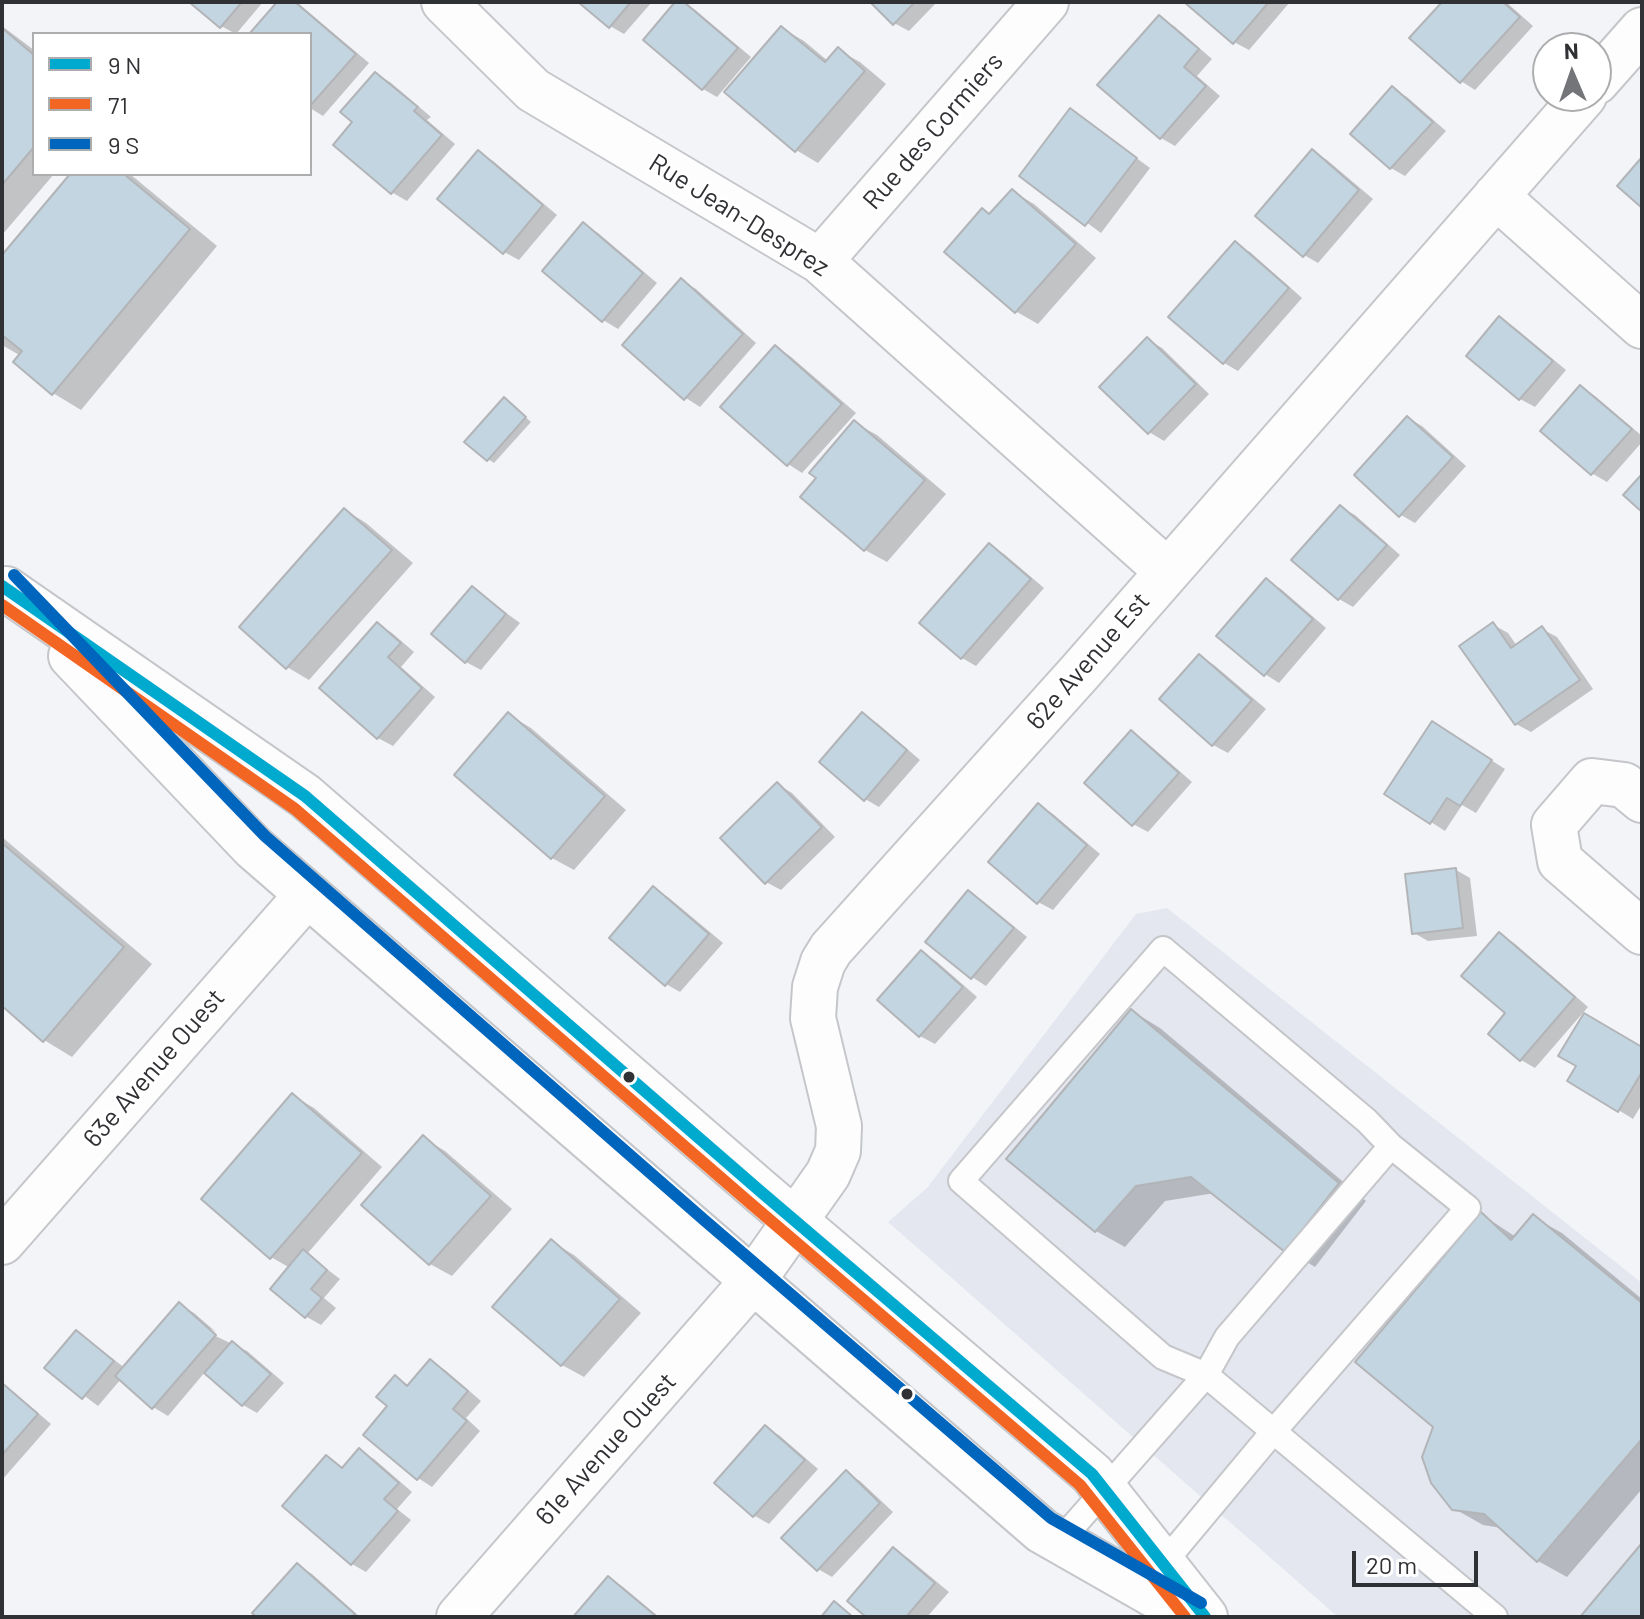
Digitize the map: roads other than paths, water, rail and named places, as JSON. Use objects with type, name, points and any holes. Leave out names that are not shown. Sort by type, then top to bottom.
[{"type":"street","name":"Rue Jean-Desprez","points":[[444,2],[533,90],[820,261],[1166,570]]},
{"type":"street","name":"Rue des Cormiers","points":[[820,261],[1046,2]]},
{"type":"street","points":[[1612,64],[1642,30]]},
{"type":"street","name":"62e Avenue Est","points":[[752,1282],[828,1174],[840,1141],[813,1018],[815,987],[823,962],[843,934],[1080,672],[1166,570],[1570,112]]},
{"type":"street","points":[[1496,196],[1642,326]]},
{"type":"street","points":[[4,587],[305,796],[1092,1474],[1105,1490],[1153,1576],[1193,1617]]},
{"type":"street","points":[[4,587],[254,848],[1042,1531],[1060,1541],[1153,1576],[1205,1617]]},
{"type":"street","points":[[1642,800],[1624,785],[1592,781],[1554,825],[1560,861],[1642,932]]},
{"type":"street","name":"63e Avenue Ouest","points":[[2,1242],[307,895]]},
{"type":"street","name":"61e Avenue Ouest","points":[[459,1617],[752,1282]]},
{"type":"lane","points":[[1153,1576],[1273,1432],[1468,1208],[1391,1146],[1367,1121],[1163,949],[961,1181],[1163,1357],[1206,1375],[1273,1432],[1495,1617]]},
{"type":"lane","points":[[1060,1541],[1206,1375],[1227,1337],[1391,1146]]}]
